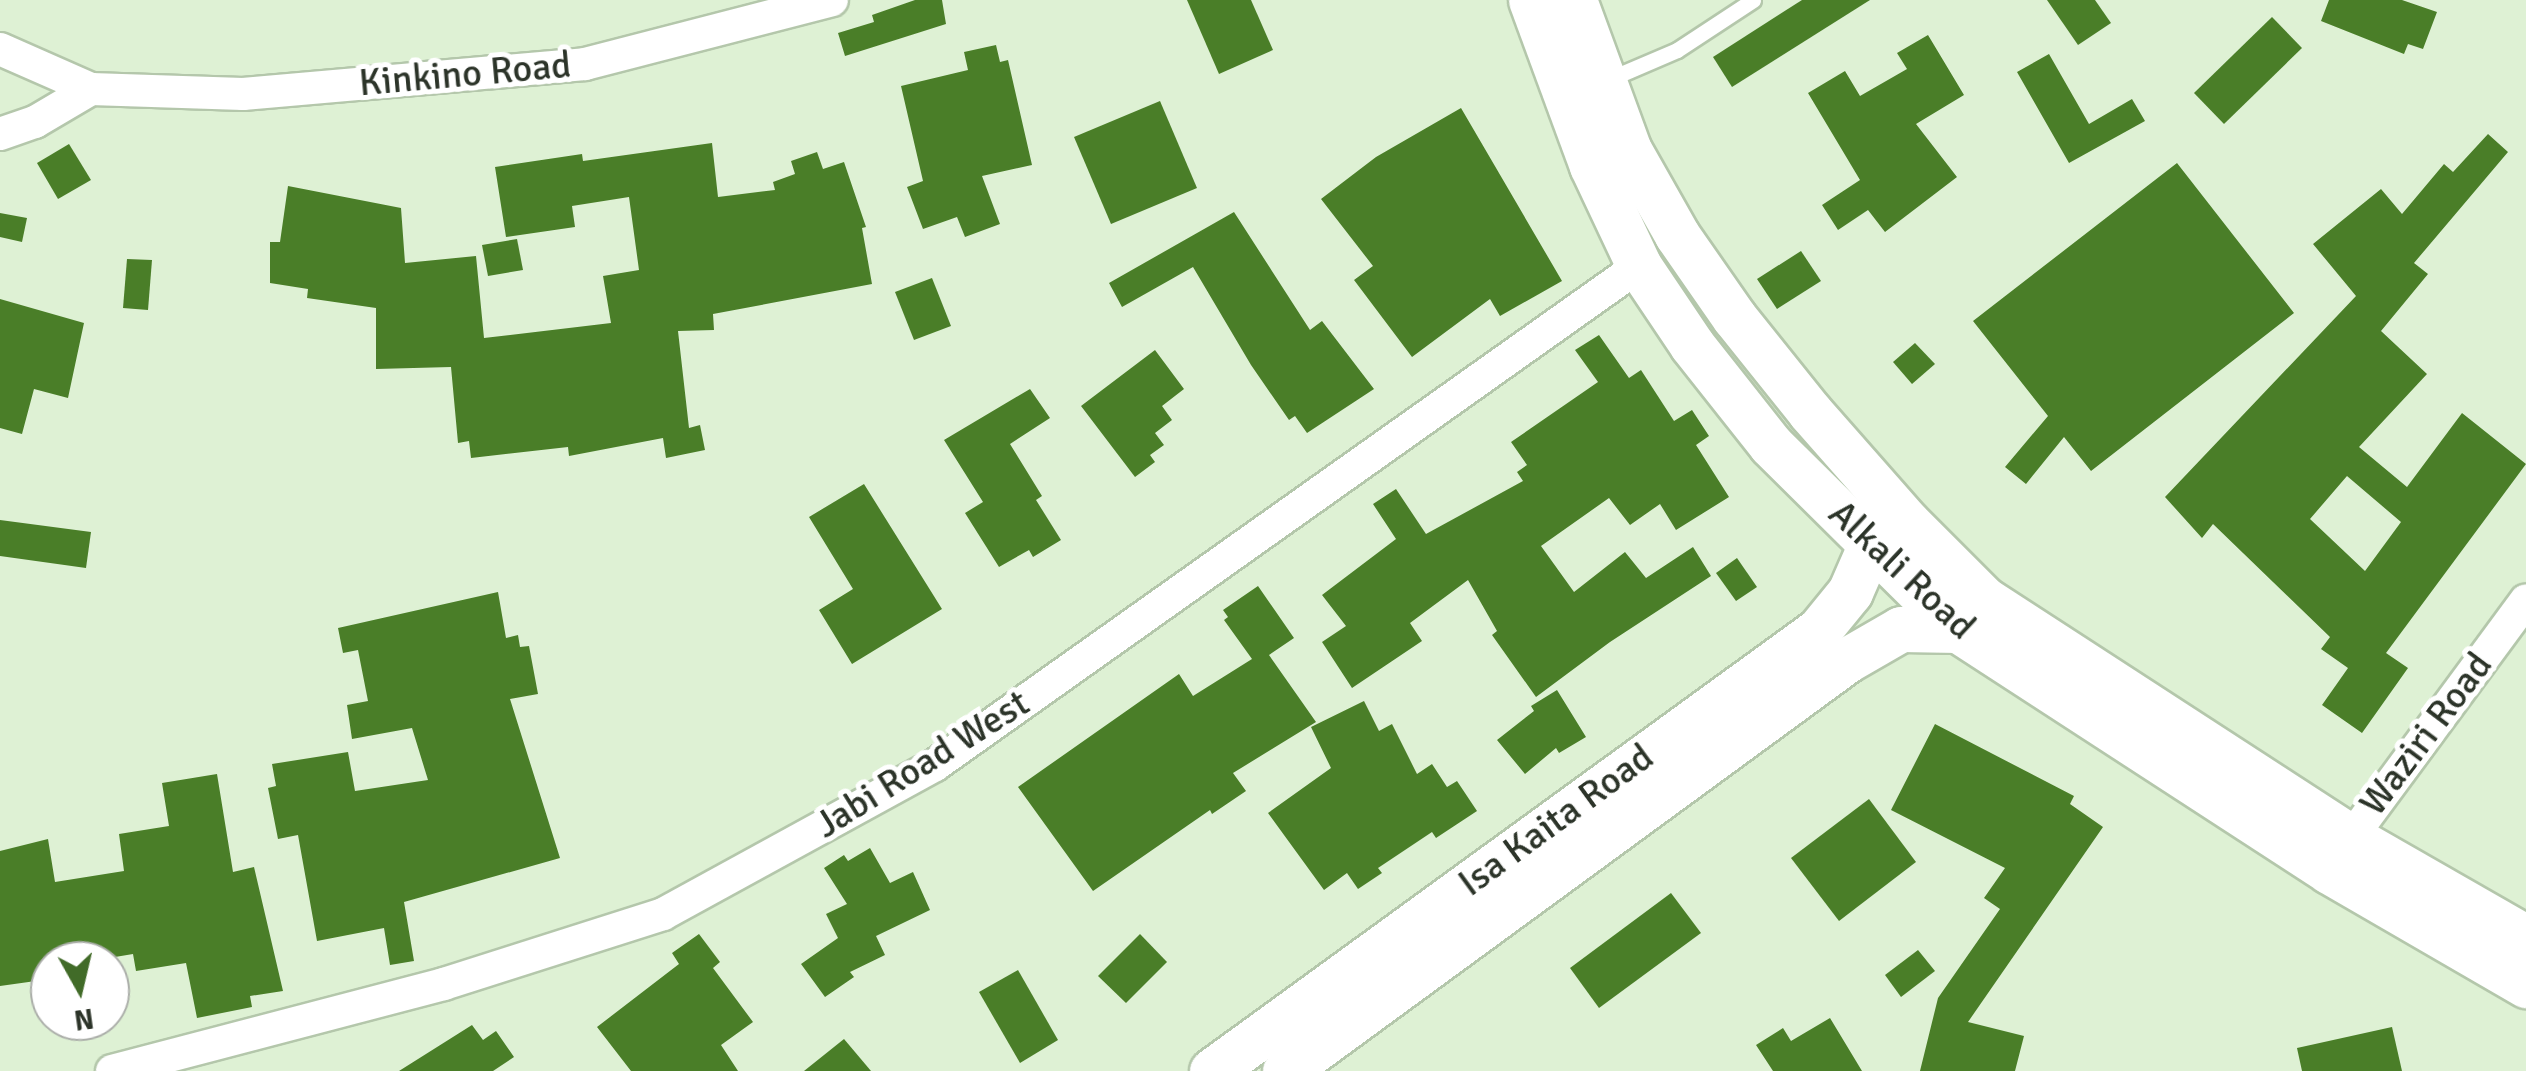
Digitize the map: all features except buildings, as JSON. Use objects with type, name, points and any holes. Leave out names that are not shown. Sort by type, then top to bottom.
[{"type":"main road","name":"Alkali Road","points":[[1531,0],[1592,166],[1639,266],[1692,345],[1771,444],[1958,630],[2339,854],[2526,938]]},
{"type":"main road","name":"Alkali Road","points":[[1574,0],[1628,150],[1677,235],[1734,318],[1908,524],[1984,599],[2526,985]]},
{"type":"main road","name":"Isa Kaita Road","points":[[1285,1071],[1394,964],[1818,630],[1850,592],[1871,544]]},
{"type":"main road","name":"Isa Kaita Road","points":[[1212,1071],[1394,964],[1847,660],[1901,629],[1958,630]]},
{"type":"street","name":"Kinkino Road","points":[[0,49],[91,89],[243,94],[585,64],[832,0]]},
{"type":"street","points":[[0,134],[35,122],[91,89]]},
{"type":"street","name":"Jabi Road West","points":[[112,1071],[444,984],[664,914],[934,765],[1639,266]]},
{"type":"street","name":"Waziri Road","points":[[2339,854],[2526,600]]},
{"type":"lane","points":[[1603,81],[1677,50],[1753,0]]}]
